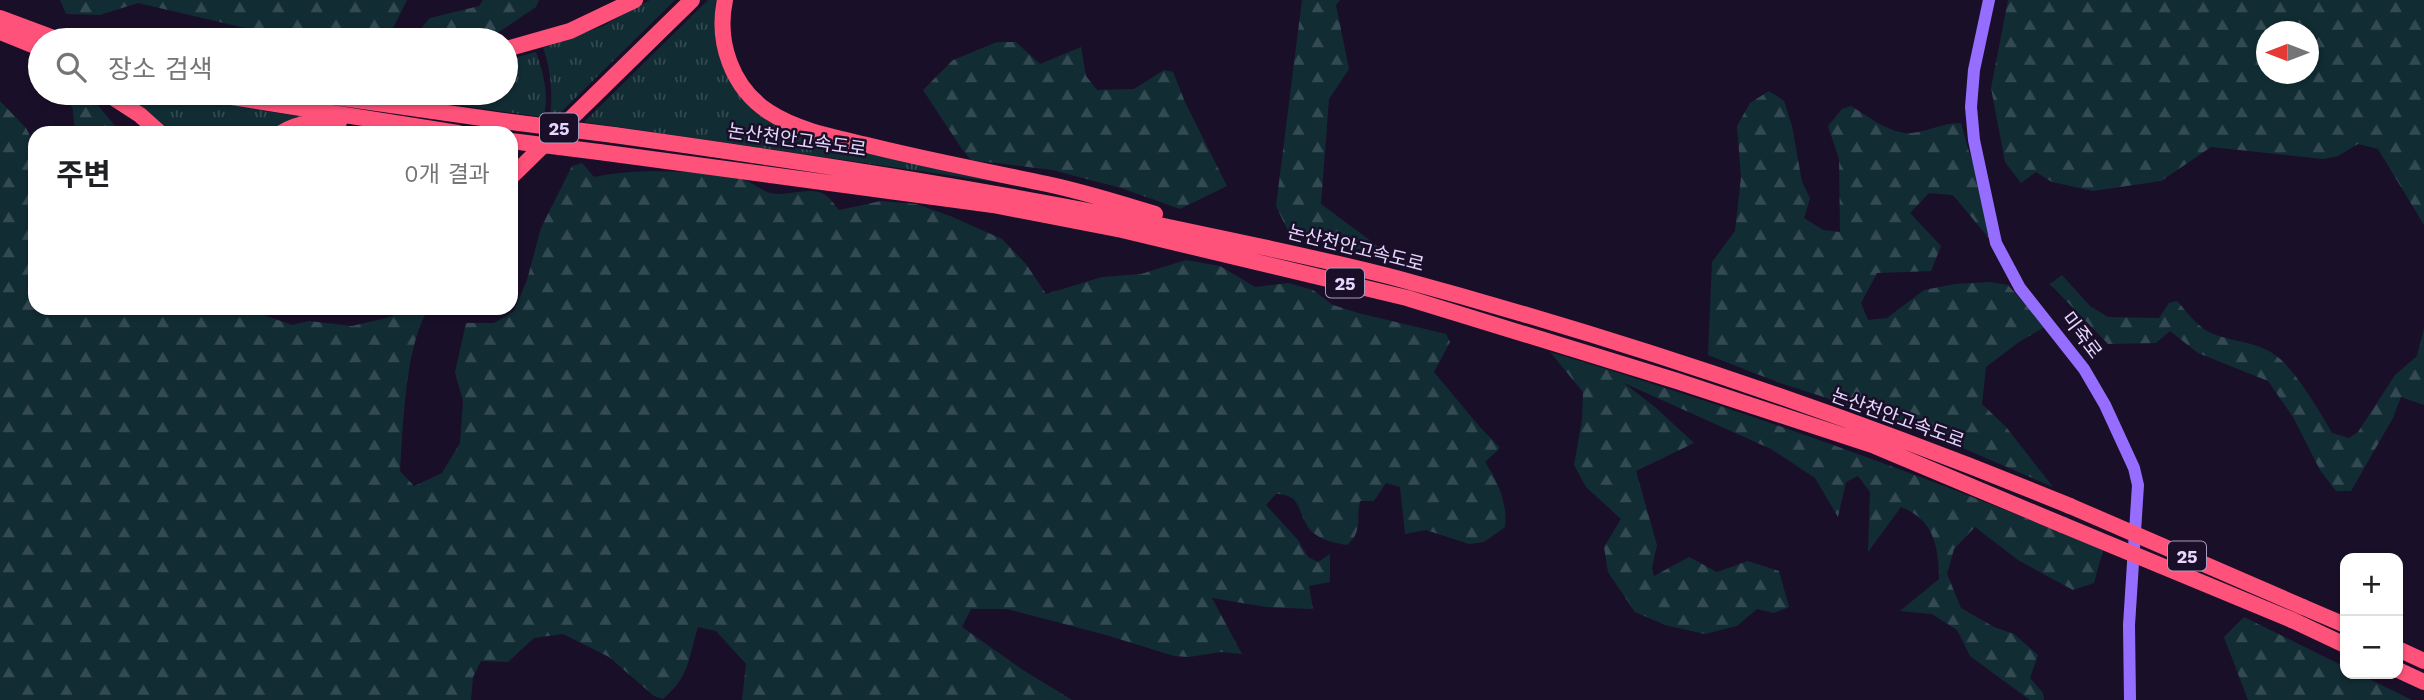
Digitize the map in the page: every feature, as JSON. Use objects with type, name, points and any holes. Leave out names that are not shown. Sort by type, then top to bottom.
[{"type":"highway","points":[[518,46],[570,31],[635,0]]},
{"type":"highway","points":[[518,156],[677,0]]},
{"type":"highway","points":[[518,170],[692,0]]},
{"type":"highway","points":[[725,0],[722,35],[726,55],[736,78],[750,97],[767,111],[786,121],[883,149],[1097,197],[1265,247]]},
{"type":"highway","points":[[0,18],[28,28]]},
{"type":"highway","points":[[7,35],[28,43]]},
{"type":"highway","points":[[7,35],[28,47]]},
{"type":"highway","points":[[125,105],[152,126]]},
{"type":"highway","points":[[283,105],[419,126]]},
{"type":"highway","name":"논산천안고속도로","points":[[391,105],[837,166],[1002,193],[1265,247],[1395,278],[1692,365],[1983,471],[2340,623]]},
{"type":"highway","points":[[296,126],[320,121],[419,126]]},
{"type":"highway","name":"논산천안고속도로","points":[[518,142],[993,205],[1122,230],[1407,298],[1677,381],[1875,446],[2292,620],[2340,643]]},
{"type":"highway","points":[[2403,651],[2424,661]]},
{"type":"highway","points":[[2403,672],[2424,682]]},
{"type":"street","name":"미죽로","points":[[1989,0],[1974,70],[1971,107],[1974,140],[1996,243],[2020,288],[2084,369],[2111,418],[2134,468],[2138,485],[2129,625],[2130,700]]},
{"type":"green space","points":[[60,0],[407,0],[393,28],[245,28],[138,3],[100,15],[66,14]]},
{"type":"green space","points":[[483,0],[539,0],[536,7],[505,28],[422,28],[430,18],[479,6]]},
{"type":"green space","points":[[650,0],[675,0],[555,118],[550,117],[551,82],[543,48],[603,26]]},
{"type":"green space","points":[[708,0],[720,0],[717,25],[760,112],[1023,186],[584,122]]},
{"type":"green space","points":[[1302,0],[1340,0],[1336,5],[1349,69],[1329,99],[1321,204],[1395,259],[1287,229],[1276,206]]},
{"type":"green space","points":[[2008,0],[2424,0],[2424,225],[2378,149],[2358,144],[2338,156],[2323,159],[2211,147],[2161,181],[2093,191],[2052,182],[2036,172],[2021,183],[2005,162],[1991,88]]},
{"type":"green space","points":[[997,42],[1016,42],[1040,64],[1081,47],[1086,76],[1097,90],[1134,89],[1164,70],[1173,72],[1227,186],[1180,209],[1121,188],[1052,170],[971,160],[923,90],[953,60]]},
{"type":"green space","points":[[536,52],[546,93],[543,117],[456,105],[518,105],[518,57]]},
{"type":"green space","points":[[1769,91],[1784,101],[1792,126],[1802,182],[1810,198],[1804,218],[1823,230],[1840,232],[1839,159],[1828,126],[1842,109],[1851,106],[1880,124],[1904,133],[1961,123],[1986,194],[1992,242],[1953,195],[1929,193],[1910,213],[1941,246],[1931,271],[1877,273],[1861,303],[1868,320],[1887,318],[1924,290],[1955,284],[1991,282],[2008,285],[2045,327],[2019,342],[1986,367],[1982,404],[2006,427],[2053,487],[1905,423],[1780,383],[1708,355],[1712,262],[1735,231],[1741,177],[1737,126],[1750,103]]},
{"type":"green space","points":[[0,101],[28,132],[28,315],[264,315],[292,325],[309,321],[352,326],[394,315],[425,315],[409,368],[402,433],[400,471],[414,486],[442,473],[460,443],[463,401],[455,372],[466,323],[494,323],[507,315],[518,315],[518,301],[527,280],[541,228],[572,166],[582,163],[594,177],[628,172],[687,172],[741,179],[770,193],[818,192],[826,195],[839,210],[881,201],[916,204],[1002,239],[1026,264],[1046,294],[1102,277],[1141,274],[1186,260],[1220,266],[1255,287],[1288,283],[1313,290],[1333,305],[1446,334],[1450,342],[1434,372],[1500,448],[1485,462],[1501,493],[1505,527],[1484,542],[1469,544],[1426,530],[1405,534],[1400,487],[1386,483],[1374,501],[1360,501],[1357,530],[1347,545],[1316,535],[1308,527],[1295,501],[1291,497],[1276,494],[1266,505],[1298,540],[1308,557],[1318,562],[1330,554],[1330,582],[1309,586],[1313,609],[1266,607],[1212,598],[1242,654],[1221,652],[1189,657],[1174,656],[1007,609],[971,609],[962,627],[1072,700],[742,700],[746,664],[716,631],[698,627],[683,675],[663,699],[654,696],[609,657],[563,634],[534,638],[508,662],[481,661],[473,677],[471,700],[0,700]]},
{"type":"green space","points":[[71,105],[98,105],[115,126],[74,126]]},
{"type":"green space","points":[[135,105],[232,105],[304,117],[278,126],[161,126]]},
{"type":"green space","points":[[2062,275],[2090,306],[2108,317],[2159,318],[2169,303],[2177,301],[2208,331],[2221,337],[2256,345],[2272,353],[2286,364],[2332,433],[2349,438],[2358,432],[2395,375],[2417,356],[2424,328],[2424,405],[2401,397],[2393,418],[2351,491],[2336,491],[2320,470],[2293,417],[2268,381],[2198,353],[2170,331],[2156,343],[2108,344],[2050,284]]},
{"type":"green space","points":[[1550,352],[1829,443],[2103,550],[2094,583],[2073,590],[2018,560],[1975,527],[1954,549],[1947,574],[1961,608],[1994,627],[2014,634],[2038,655],[2030,678],[2043,693],[2044,700],[2030,700],[1970,656],[1957,630],[1932,614],[1900,611],[1939,579],[1938,556],[1932,536],[1928,527],[1912,512],[1901,507],[1868,552],[1870,492],[1858,476],[1846,482],[1838,517],[1815,478],[1771,449],[1624,383],[1694,443],[1636,471],[1657,545],[1652,568],[1654,576],[1689,557],[1717,572],[1748,561],[1779,571],[1789,607],[1774,613],[1757,609],[1737,626],[1705,634],[1665,625],[1635,612],[1608,572],[1604,547],[1621,519],[1586,487],[1574,465],[1582,420],[1583,392]]},
{"type":"green space","points":[[2244,617],[2340,665],[2340,679],[2369,679],[2412,700],[2248,700],[2224,637]]}]
